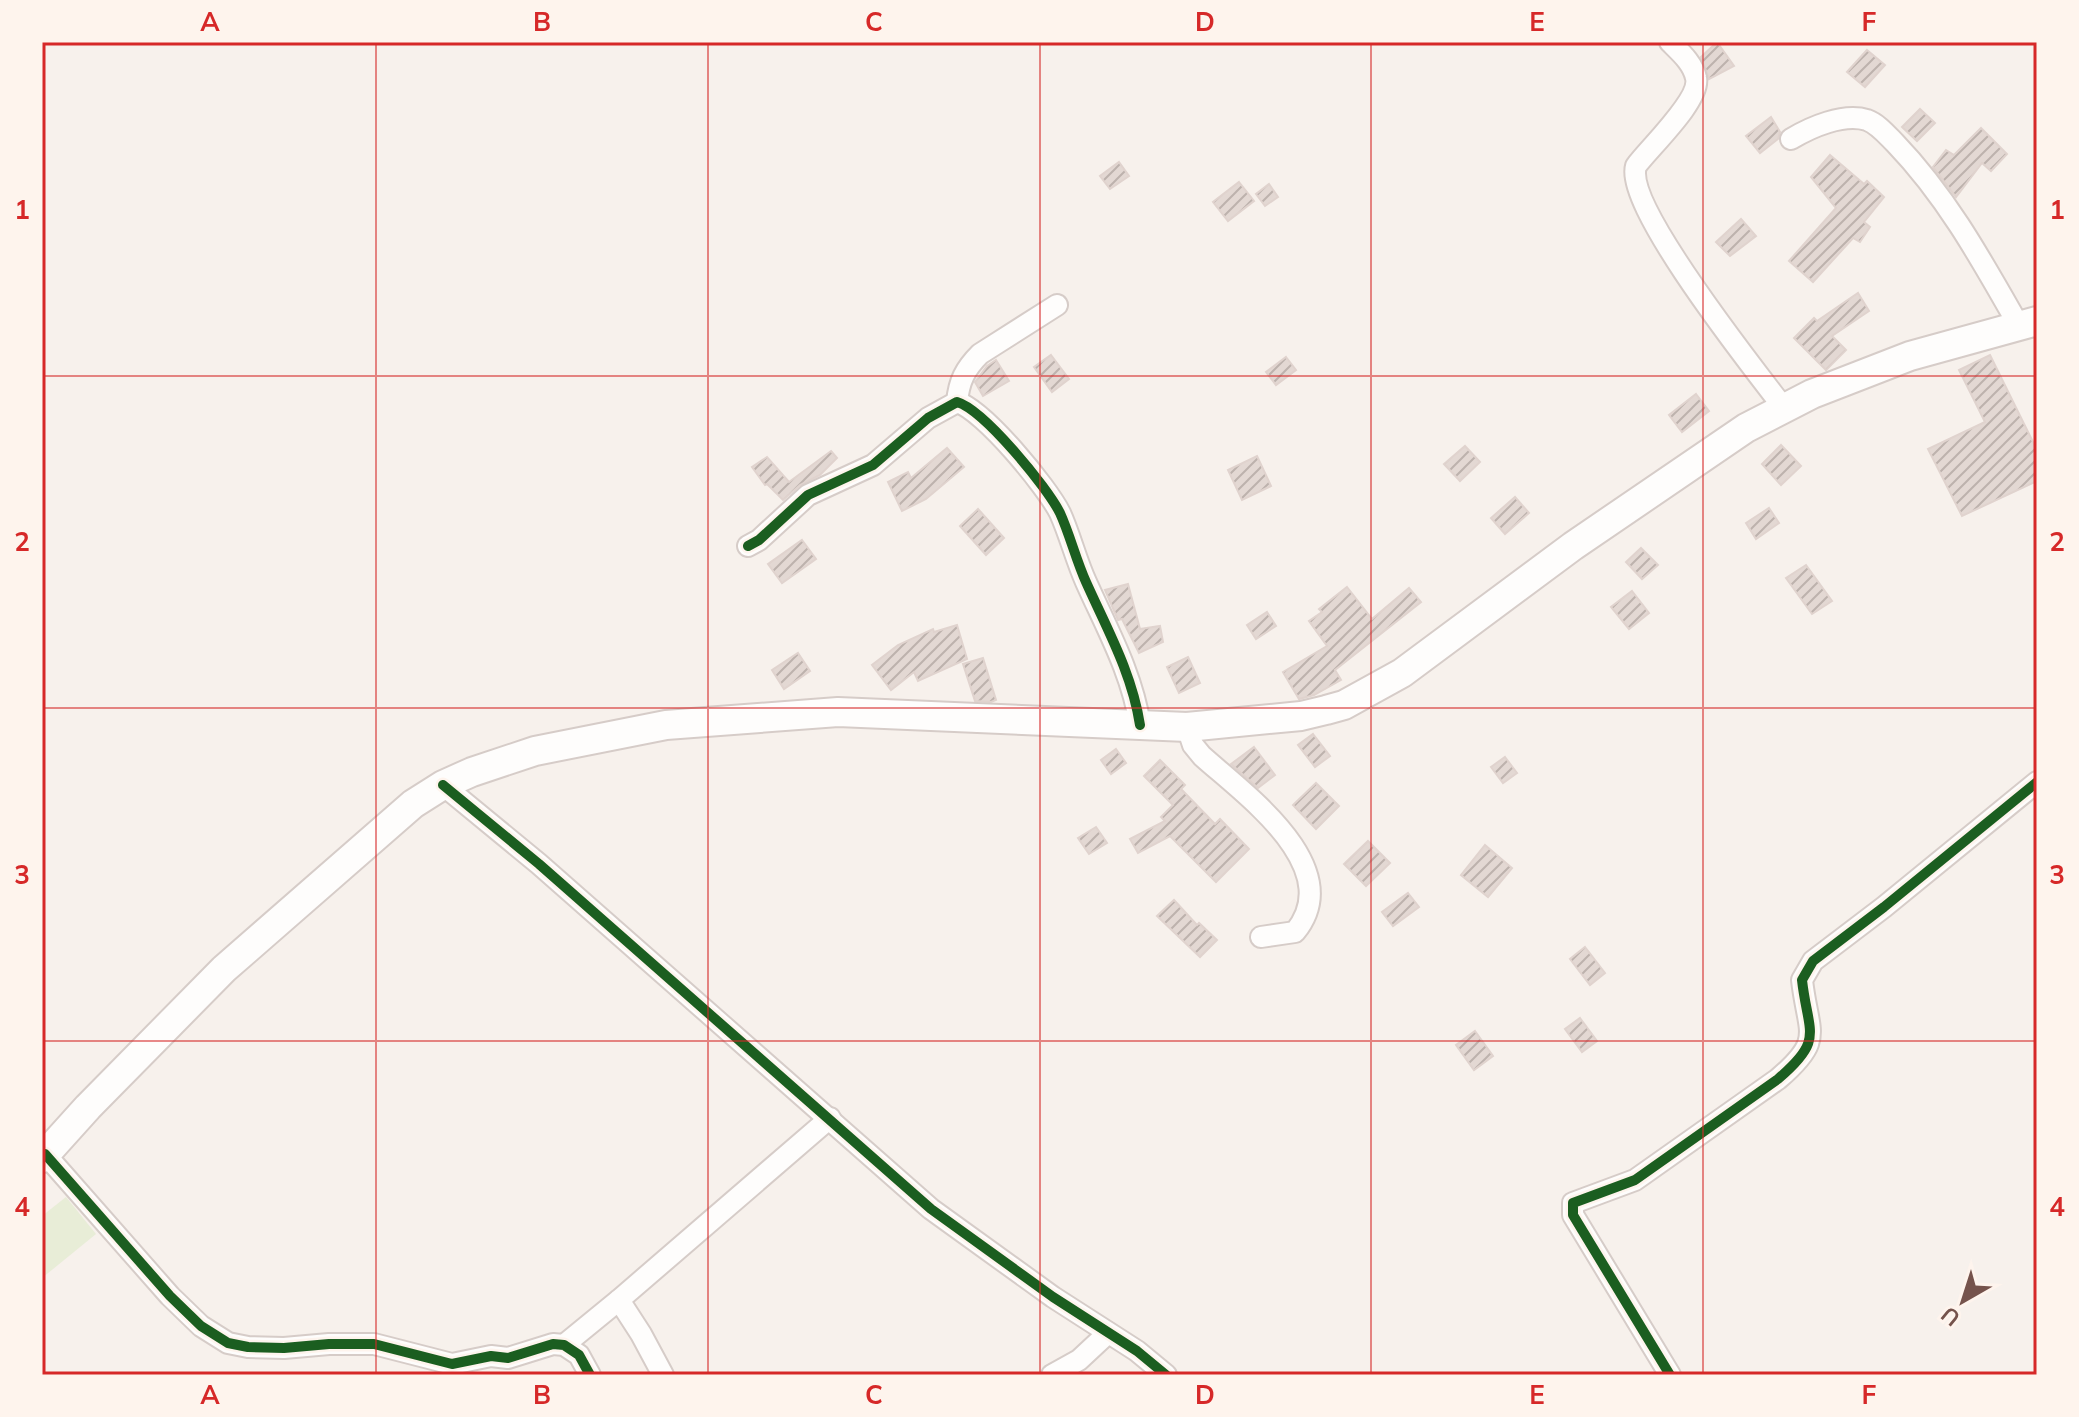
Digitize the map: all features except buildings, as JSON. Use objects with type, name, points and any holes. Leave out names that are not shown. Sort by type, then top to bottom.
[{"type":"main road","points":[[44,1156],[109,1085],[224,969],[413,804],[472,772],[535,751],[666,725],[838,712],[1187,727],[1301,716],[1344,705],[1402,673],[1573,546],[1699,459],[1783,407],[1910,356],[2028,324]]},
{"type":"street","points":[[1670,42],[1690,63],[1697,86],[1690,100],[1636,166],[1634,177],[1651,216],[1673,254],[1783,407]]},
{"type":"street","points":[[1791,139],[1803,131],[1848,119],[1867,120],[1880,128],[1910,159],[1961,225],[2028,324]]},
{"type":"street","points":[[957,402],[959,383],[980,354],[1057,305]]},
{"type":"street","points":[[748,546],[759,540],[808,495],[873,465],[928,418],[957,402],[964,404],[993,429],[1031,471],[1059,512],[1086,581],[1114,640],[1136,698],[1140,725]]},
{"type":"street","points":[[1187,727],[1193,745],[1202,756],[1275,822],[1302,859],[1309,890],[1306,919],[1295,932],[1261,937]]},
{"type":"street","points":[[1670,1375],[1573,1215],[1573,1203],[1635,1180],[1799,1061],[1810,1040],[1802,980],[1813,961],[2037,782]]},
{"type":"street","points":[[443,785],[539,864],[931,1209],[1053,1297],[1137,1351],[1166,1375]]},
{"type":"street","points":[[564,1345],[830,1118]]},
{"type":"street","points":[[44,1156],[170,1296],[201,1326],[228,1343],[284,1348],[374,1344],[452,1364],[491,1356],[508,1358],[553,1344],[564,1345],[579,1355],[590,1375]]},
{"type":"street","points":[[619,1300],[663,1375]]},
{"type":"street","points":[[1052,1375],[1079,1360],[1108,1333]]},
{"type":"green space","points":[[66,1197],[96,1234],[42,1278],[42,1216]]},
{"type":"cycle path","points":[[748,546],[759,540],[808,495],[873,465],[928,418],[957,402],[969,408],[998,434],[1029,469],[1060,513],[1082,574],[1125,669],[1140,725]]},
{"type":"cycle path","points":[[1670,1375],[1573,1215],[1573,1203],[1635,1180],[1778,1079],[1808,1044],[1810,1035],[1802,980],[1813,961],[2037,782]]},
{"type":"cycle path","points":[[443,785],[539,864],[931,1209],[1053,1297],[1137,1351],[1166,1375]]},
{"type":"cycle path","points":[[45,1154],[170,1296],[201,1326],[228,1343],[284,1348],[374,1344],[452,1364],[491,1356],[508,1358],[553,1344],[564,1345],[579,1355],[590,1375]]}]
